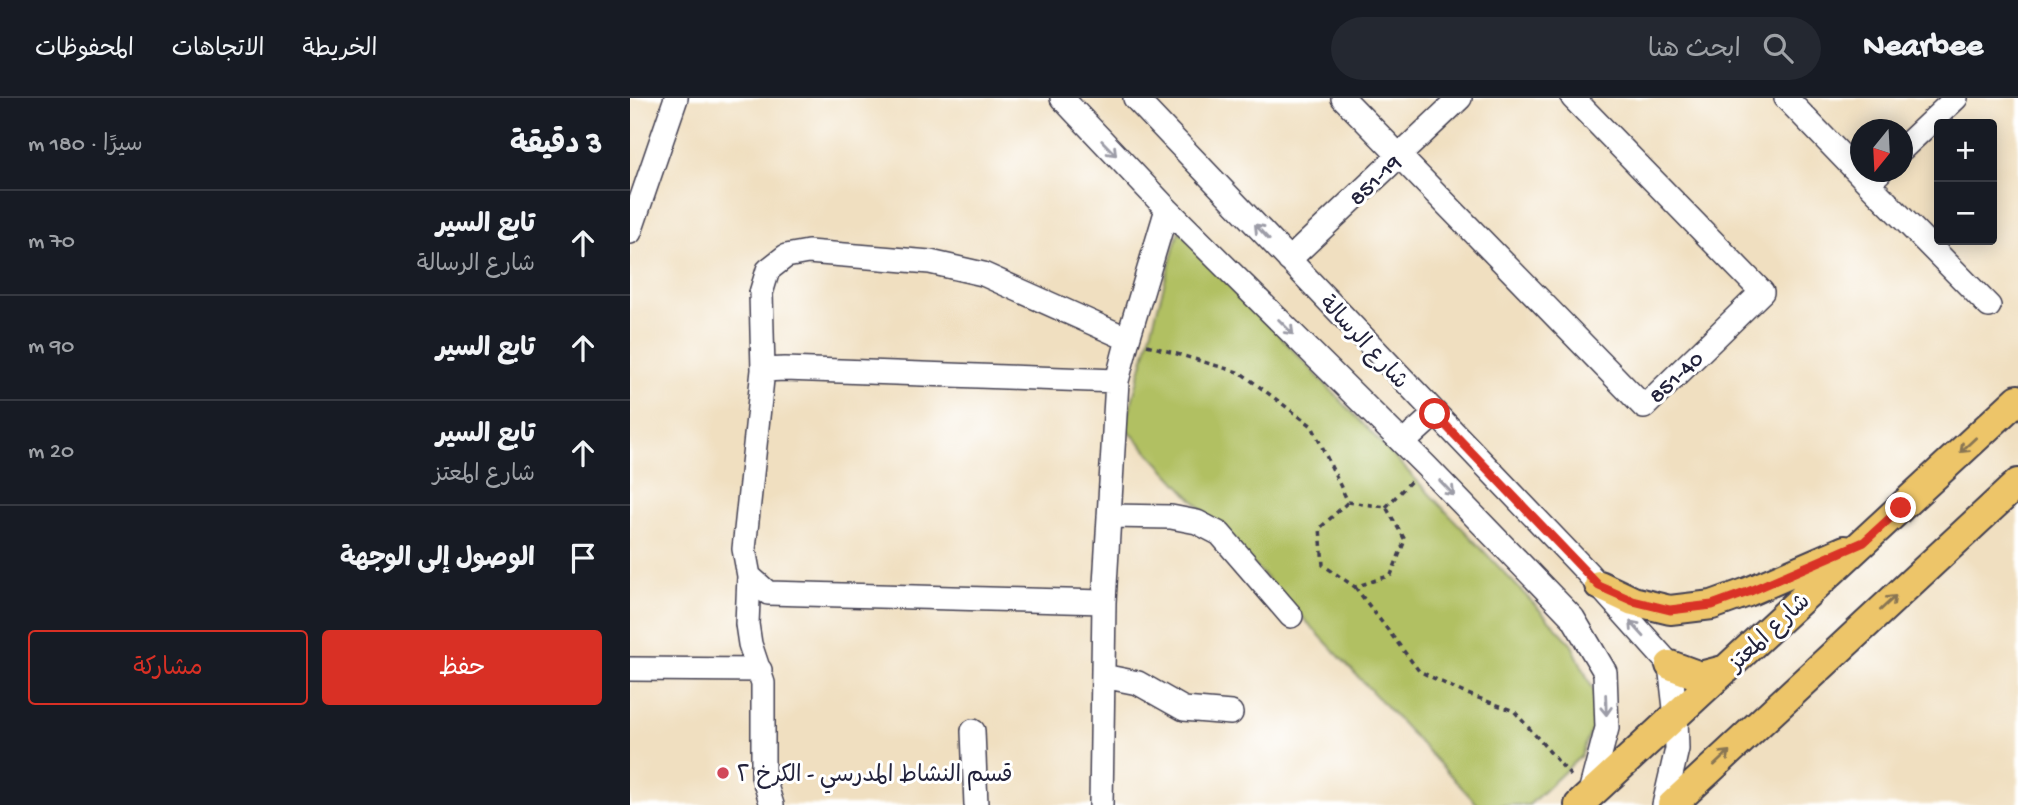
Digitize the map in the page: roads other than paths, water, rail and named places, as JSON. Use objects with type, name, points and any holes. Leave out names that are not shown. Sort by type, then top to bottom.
[{"type":"main road","name":"شارع المعتز","points":[[1584,800],[1864,542],[2014,410]]},
{"type":"main road","points":[[1676,803],[2018,483]]},
{"type":"main road","points":[[1599,586],[1633,601],[1670,610],[1712,605],[1864,542]]},
{"type":"main road","points":[[1670,665],[1700,676],[1727,670]]},
{"type":"street","points":[[630,232],[676,98]]},
{"type":"street","name":"شارع الرسالة","points":[[1062,98],[1167,209],[1426,466],[1573,618],[1605,672],[1607,728],[1584,800]]},
{"type":"street","name":"شارع الرسالة","points":[[1135,98],[1599,586],[1670,665]]},
{"type":"street","points":[[1343,98],[1399,155]]},
{"type":"street","name":"851-19","points":[[1289,260],[1460,98]]},
{"type":"street","name":"851-40","points":[[1399,155],[1644,407],[1762,292],[1573,98]]},
{"type":"street","points":[[1786,98],[1850,155]]},
{"type":"street","points":[[1913,138],[1955,98]]},
{"type":"street","points":[[1878,182],[1989,306]]},
{"type":"street","points":[[1101,805],[1104,602],[1117,381],[1167,209]]},
{"type":"street","points":[[772,805],[762,776],[763,683],[750,644],[747,624],[749,576],[744,549],[763,370],[761,293],[768,270],[786,256],[808,252],[930,262],[983,274],[1128,339]]},
{"type":"street","points":[[763,370],[1117,381]]},
{"type":"street","points":[[1403,443],[1435,414]]},
{"type":"street","points":[[1109,516],[1171,517],[1196,522],[1220,534],[1291,616]]},
{"type":"street","points":[[749,576],[768,593],[1104,602]]},
{"type":"street","points":[[1670,665],[1676,717],[1676,803]]},
{"type":"street","points":[[630,668],[760,670]]},
{"type":"street","points":[[1103,676],[1138,683],[1184,709],[1231,713]]},
{"type":"street","points":[[973,732],[976,805]]},
{"type":"place","name":"قسم النشاط المدرسي - الكرخ ٢","points":[[723,773]]}]
